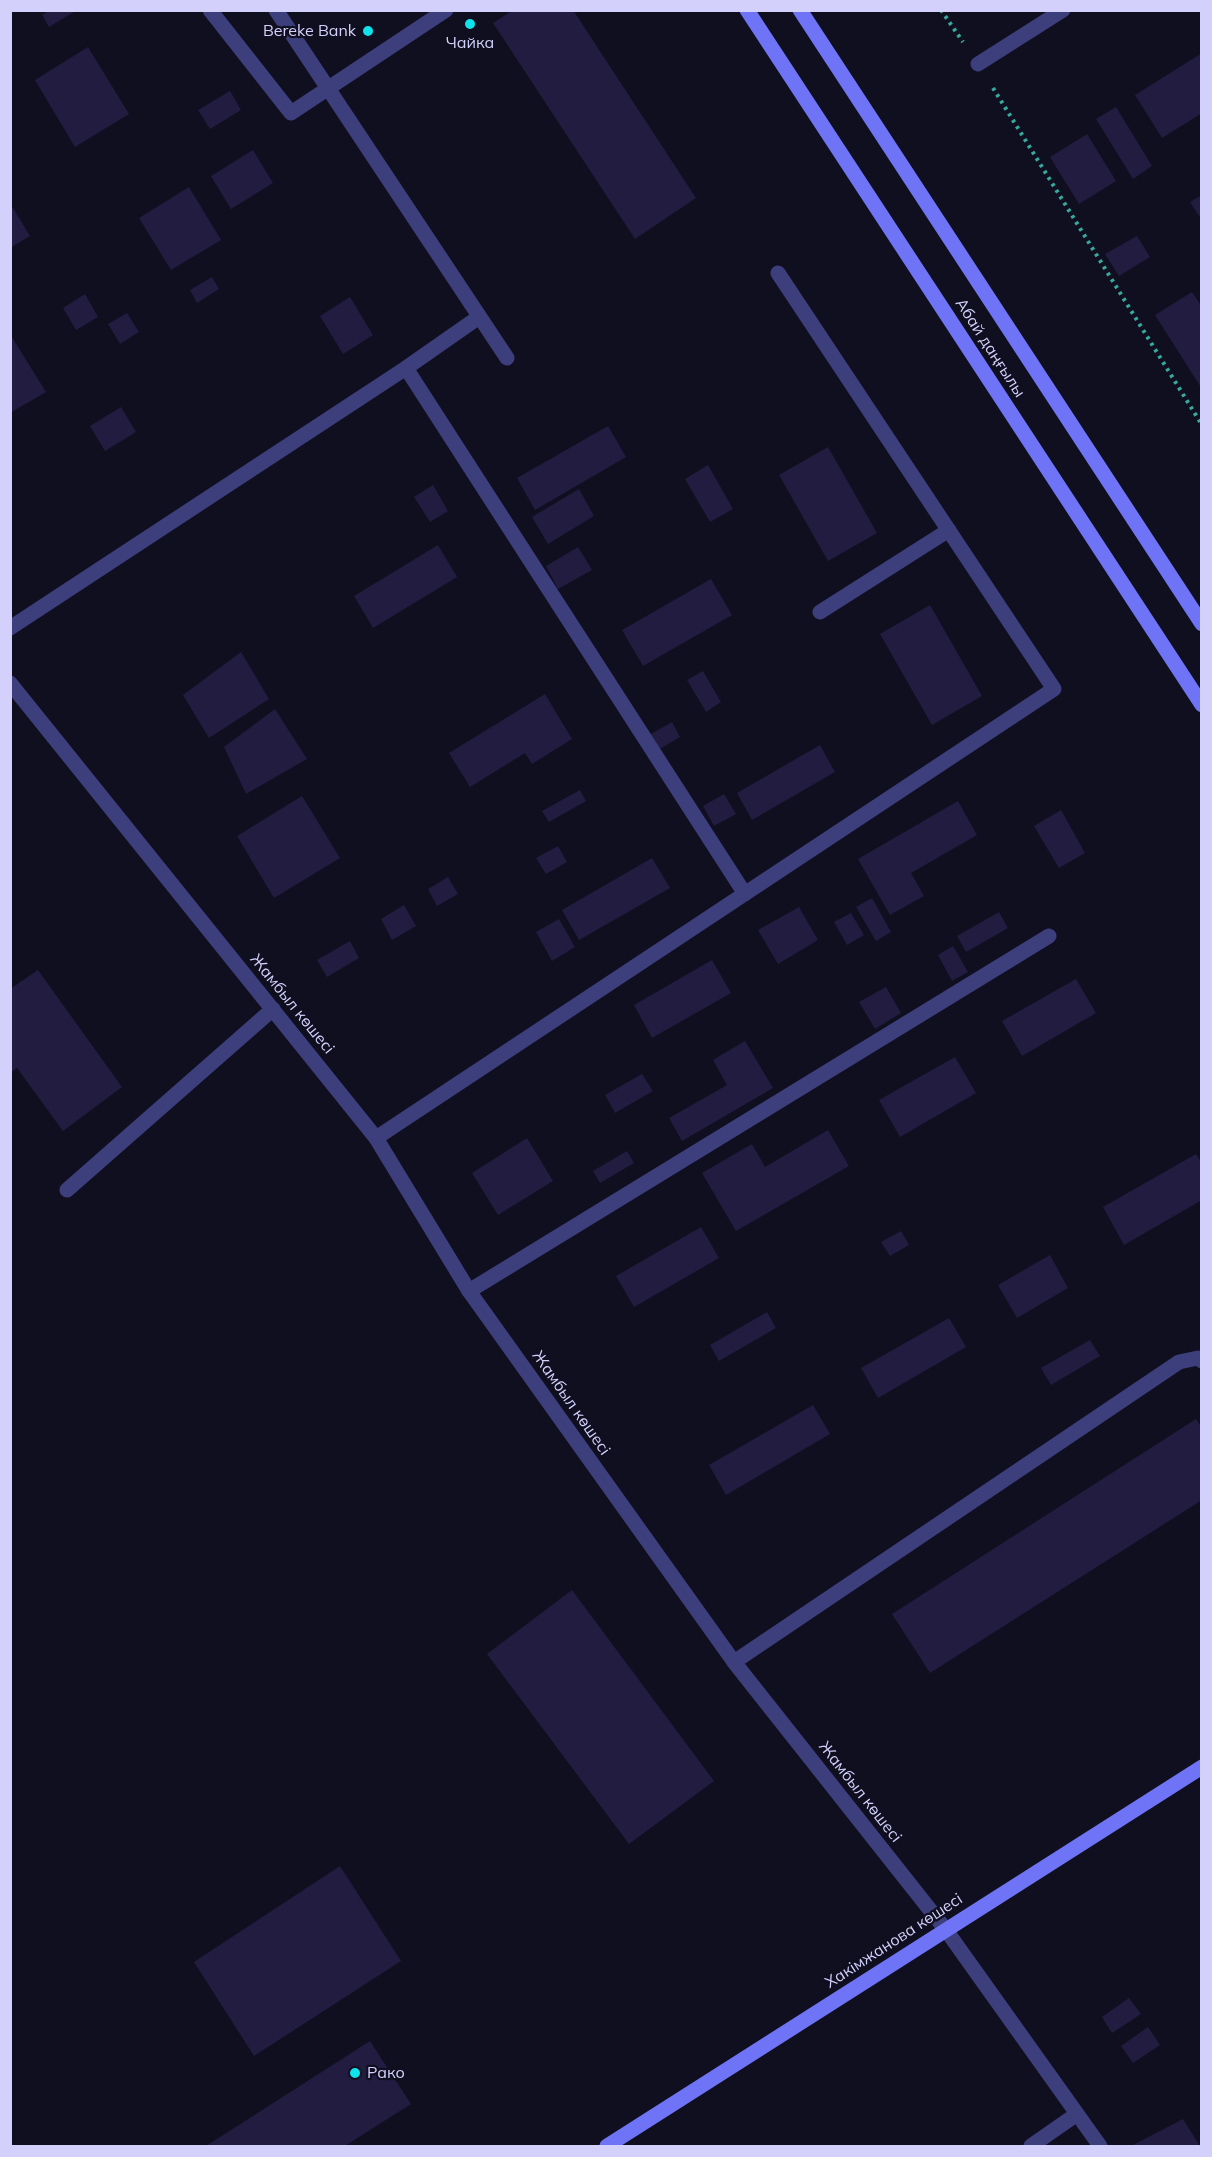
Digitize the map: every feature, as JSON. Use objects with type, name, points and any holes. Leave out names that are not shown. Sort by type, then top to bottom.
[{"type":"main road","name":"Абай даңғылы","points":[[747,10],[1202,705]]},
{"type":"main road","name":"Абай даңғылы","points":[[800,10],[1202,624]]},
{"type":"main road","name":"Хакімжанова көшесі","points":[[607,2146],[1202,1767]]},
{"type":"street","points":[[210,10],[291,113],[446,10]]},
{"type":"street","points":[[276,10],[507,358]]},
{"type":"street","points":[[978,64],[1063,10]]},
{"type":"street","points":[[376,1138],[1054,689],[778,273]]},
{"type":"street","points":[[10,628],[406,368],[479,317]]},
{"type":"street","points":[[406,368],[745,894]]},
{"type":"street","points":[[820,612],[949,530]]},
{"type":"street","name":"Жамбыл көшесі","points":[[10,683],[376,1138],[469,1291],[734,1662],[946,1930],[1100,2146]]},
{"type":"street","points":[[469,1291],[1049,936]]},
{"type":"street","points":[[67,1190],[273,1009]]},
{"type":"street","points":[[734,1662],[1179,1362],[1198,1358],[1202,1361]]},
{"type":"street","points":[[1030,2146],[1077,2114]]},
{"type":"path","points":[[941,10],[978,64],[1202,425]]},
{"type":"building","points":[[50,10],[77,10],[49,27],[42,15]]},
{"type":"building","points":[[513,10],[573,10],[696,198],[635,239],[493,23]]},
{"type":"building","points":[[88,47],[129,114],[75,147],[35,80]]},
{"type":"building","points":[[1202,53],[1202,113],[1162,138],[1135,95]]},
{"type":"building","points":[[230,91],[241,110],[210,129],[198,110]]},
{"type":"building","points":[[1116,107],[1152,166],[1133,179],[1096,119]]},
{"type":"building","points":[[1087,134],[1116,181],[1079,204],[1050,157]]},
{"type":"building","points":[[253,150],[273,183],[231,209],[211,176]]},
{"type":"building","points":[[189,187],[221,240],[171,270],[139,218]]},
{"type":"building","points":[[1202,195],[1202,214],[1199,216],[1190,202]]},
{"type":"building","points":[[13,208],[30,236],[10,248],[10,209]]},
{"type":"building","points":[[1137,236],[1150,257],[1119,276],[1105,254]]},
{"type":"building","points":[[212,277],[219,289],[197,303],[190,290]]},
{"type":"building","points":[[1192,292],[1202,307],[1202,389],[1155,315]]},
{"type":"building","points":[[85,294],[98,317],[76,330],[63,308]]},
{"type":"building","points":[[350,297],[373,335],[343,354],[320,316]]},
{"type":"building","points":[[127,313],[139,332],[120,344],[108,324]]},
{"type":"building","points":[[10,334],[46,392],[10,413]]},
{"type":"building","points":[[121,407],[136,432],[105,451],[90,426]]},
{"type":"building","points":[[608,426],[626,457],[535,510],[517,478]]},
{"type":"building","points":[[828,447],[877,533],[828,561],[779,475]]},
{"type":"building","points":[[708,465],[733,509],[710,522],[685,479]]},
{"type":"building","points":[[433,485],[448,511],[430,522],[414,497]]},
{"type":"building","points":[[579,489],[594,516],[548,544],[532,517]]},
{"type":"building","points":[[438,545],[457,577],[373,628],[354,596]]},
{"type":"building","points":[[578,547],[592,570],[558,589],[546,566]]},
{"type":"building","points":[[711,579],[732,615],[643,666],[622,630]]},
{"type":"building","points":[[930,605],[982,696],[932,725],[880,634]]},
{"type":"building","points":[[241,652],[269,699],[209,738],[183,695]]},
{"type":"building","points":[[703,671],[721,702],[706,712],[687,680]]},
{"type":"building","points":[[545,694],[572,739],[532,764],[525,753],[470,787],[449,753]]},
{"type":"building","points":[[275,709],[307,759],[246,794],[224,747]]},
{"type":"building","points":[[672,722],[680,737],[658,750],[649,735]]},
{"type":"building","points":[[820,745],[835,772],[752,820],[737,793]]},
{"type":"building","points":[[580,790],[586,801],[549,822],[542,811]]},
{"type":"building","points":[[724,794],[736,814],[714,826],[703,806]]},
{"type":"building","points":[[302,796],[340,858],[274,898],[237,836]]},
{"type":"building","points":[[958,801],[977,835],[911,873],[924,896],[890,915],[858,859]]},
{"type":"building","points":[[1061,810],[1085,853],[1059,868],[1034,826]]},
{"type":"building","points":[[558,846],[567,862],[546,874],[536,858]]},
{"type":"building","points":[[652,858],[670,888],[579,940],[562,910]]},
{"type":"building","points":[[448,877],[458,894],[437,906],[428,889]]},
{"type":"building","points":[[872,898],[891,932],[876,941],[856,907]]},
{"type":"building","points":[[404,905],[416,926],[392,940],[381,919]]},
{"type":"building","points":[[799,907],[818,940],[778,964],[758,930]]},
{"type":"building","points":[[999,912],[1008,928],[966,952],[957,936]]},
{"type":"building","points":[[851,913],[864,935],[847,945],[834,922]]},
{"type":"building","points":[[559,919],[575,947],[552,961],[536,932]]},
{"type":"building","points":[[350,941],[359,958],[327,977],[317,960]]},
{"type":"building","points":[[953,946],[968,972],[952,981],[938,955]]},
{"type":"building","points":[[712,960],[731,993],[652,1038],[634,1005]]},
{"type":"building","points":[[38,970],[122,1087],[63,1131],[17,1068],[10,1073],[10,989]]},
{"type":"building","points":[[1076,979],[1096,1013],[1022,1056],[1002,1021]]},
{"type":"building","points":[[886,987],[901,1013],[875,1029],[859,1002]]},
{"type":"building","points":[[745,1041],[773,1088],[682,1141],[669,1118],[727,1085],[713,1060]]},
{"type":"building","points":[[955,1057],[976,1093],[900,1137],[879,1100]]},
{"type":"building","points":[[642,1074],[653,1091],[615,1113],[605,1095]]},
{"type":"building","points":[[828,1130],[849,1166],[736,1231],[702,1173],[752,1144],[765,1167]]},
{"type":"building","points":[[527,1138],[553,1181],[498,1215],[472,1173]]},
{"type":"building","points":[[627,1151],[634,1163],[600,1183],[593,1171]]},
{"type":"building","points":[[1196,1154],[1202,1164],[1202,1200],[1124,1245],[1103,1207]]},
{"type":"building","points":[[701,1227],[719,1258],[634,1307],[616,1276]]},
{"type":"building","points":[[901,1231],[909,1245],[890,1256],[881,1242]]},
{"type":"building","points":[[1050,1255],[1068,1288],[1017,1318],[998,1285]]},
{"type":"building","points":[[767,1312],[776,1328],[719,1361],[710,1345]]},
{"type":"building","points":[[949,1318],[966,1347],[878,1398],[861,1368]]},
{"type":"building","points":[[1090,1340],[1100,1356],[1051,1385],[1041,1368]]},
{"type":"building","points":[[813,1405],[830,1434],[726,1495],[709,1465]]},
{"type":"building","points":[[1196,1419],[1202,1428],[1202,1500],[930,1673],[892,1614]]},
{"type":"building","points":[[572,1590],[714,1781],[629,1844],[487,1654]]},
{"type":"building","points":[[340,1866],[401,1961],[254,2056],[194,1962]]},
{"type":"building","points":[[1129,1998],[1141,2014],[1112,2033],[1102,2017]]},
{"type":"building","points":[[1148,2027],[1160,2045],[1133,2063],[1121,2046]]},
{"type":"building","name":"Рако","points":[[370,2041],[411,2104],[345,2146],[206,2146]]},
{"type":"building","points":[[1183,2119],[1200,2146],[1131,2146]]},
{"type":"place","name":"Чайка","points":[[470,24]]},
{"type":"place","name":"Bereke Bank","points":[[368,31]]},
{"type":"place","name":"Рако","points":[[355,2073]]}]
